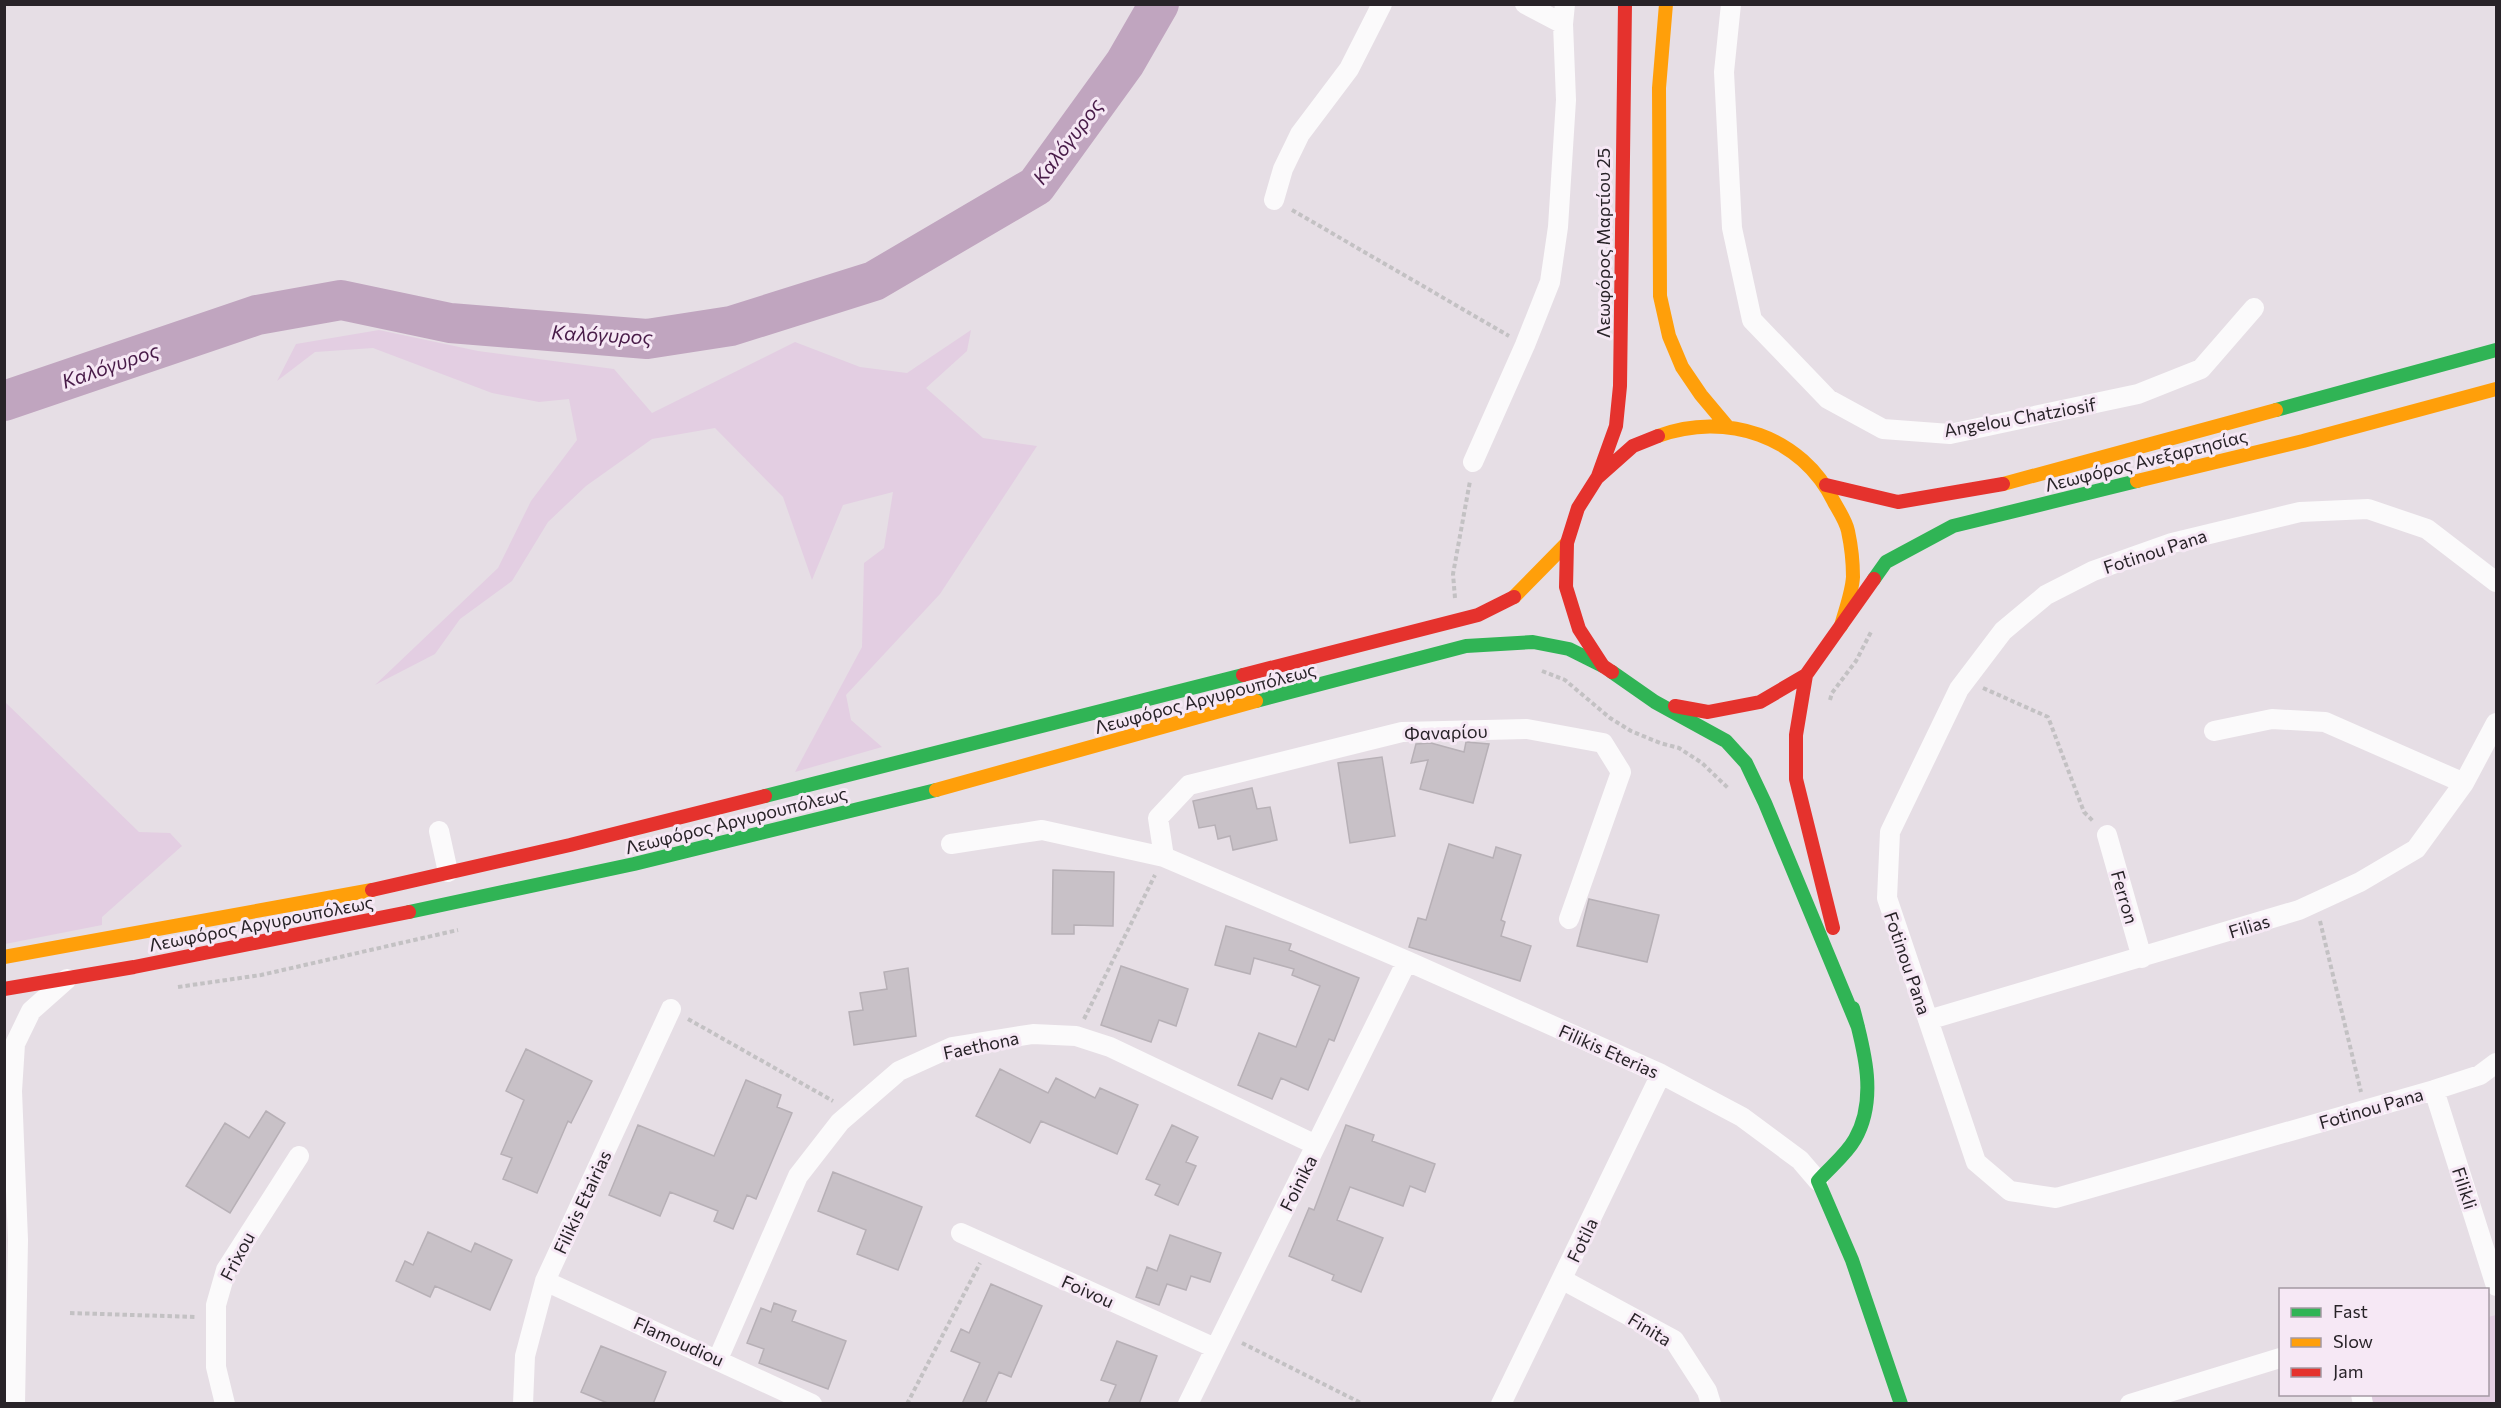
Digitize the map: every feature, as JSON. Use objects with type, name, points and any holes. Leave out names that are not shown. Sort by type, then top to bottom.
[{"type":"main road","name":"Λεωφόρος Μαρτίου 25","points":[[1597,478],[1616,426],[1620,386],[1625,4]]},
{"type":"main road","points":[[1666,4],[1659,88],[1660,296],[1672,350],[1686,376],[1726,426]]},
{"type":"main road","name":"Λεωφόρος Ανεξαρτησίας","points":[[1826,485],[1898,502],[2006,483],[2496,350]]},
{"type":"main road","name":"Λεωφόρος Ανεξαρτησίας","points":[[1806,675],[1886,562],[1953,526],[2303,441],[2496,389]]},
{"type":"main road","points":[[1841,626],[1853,578],[1848,529],[1826,485],[1799,456],[1765,436],[1726,426],[1678,429],[1634,447],[1597,478],[1578,508],[1567,543],[1566,587],[1579,629],[1604,666],[1655,702],[1726,741],[1746,763],[1765,803],[1858,1026]]},
{"type":"main road","name":"Λεωφόρος Αργυρουπόλεως","points":[[4,957],[370,890],[448,872],[711,811],[1457,621],[1478,615],[1518,595],[1567,543]]},
{"type":"main road","name":"Λεωφόρος Αργυρουπόλεως","points":[[4,989],[307,933],[634,864],[992,776],[1144,731],[1466,646],[1533,642],[1569,649],[1604,666]]},
{"type":"main road","points":[[1655,702],[1708,712],[1760,702],[1806,675]]},
{"type":"main road","points":[[1806,675],[1796,735],[1796,779],[1858,1026],[1867,1087],[1866,1114],[1855,1139],[1818,1180]]},
{"type":"main road","name":"Filikis Eterias","points":[[1818,1180],[1852,1260],[1901,1404]]},
{"type":"street","points":[[1274,200],[1283,169],[1300,134],[1349,69],[1382,4]]},
{"type":"street","points":[[1473,462],[1550,282],[1558,227],[1566,100],[1564,14],[1524,4]]},
{"type":"street","name":"Angelou Chatziosif","points":[[1731,4],[1724,72],[1732,228],[1752,320],[1827,399],[1883,429],[1950,434],[2127,397],[2201,369],[2254,308]]},
{"type":"street","name":"Fotinou Pana","points":[[2496,582],[2427,529],[2368,509],[2300,512],[2172,543],[2094,571],[2055,590],[2002,631],[1966,680],[1890,832],[1887,898],[1976,1162],[2010,1191],[2056,1198],[2434,1090],[2480,1075],[2496,1063]]},
{"type":"street","points":[[2214,731],[2272,719],[2325,722],[2464,783]]},
{"type":"street","name":"Filias","points":[[1928,1020],[2299,910],[2360,882],[2416,849],[2464,783],[2496,723]]},
{"type":"street","name":"Φαναρίου","points":[[1164,857],[1158,818],[1189,785],[1402,732],[1527,729],[1603,743],[1621,772],[1569,919]]},
{"type":"street","points":[[951,844],[1042,830],[1164,857]]},
{"type":"street","points":[[439,831],[448,872]]},
{"type":"street","name":"Ferron","points":[[2107,835],[2142,958]]},
{"type":"street","name":"Filikis Eterias","points":[[1164,857],[1661,1074],[1742,1117],[1800,1160],[1818,1180]]},
{"type":"street","name":"Foinika","points":[[1188,1404],[1407,962]]},
{"type":"street","points":[[15,1404],[18,1239],[8,1087],[15,1044],[31,1011],[67,979]]},
{"type":"street","name":"Filikis Etairias","points":[[523,1404],[525,1356],[545,1281],[671,1009]]},
{"type":"street","name":"Faethona","points":[[718,1359],[798,1176],[840,1122],[899,1071],[952,1047],[1033,1034],[1076,1036],[1110,1047],[1316,1145]]},
{"type":"street","name":"Fotila","points":[[1501,1404],[1661,1074]]},
{"type":"street","name":"Filikli","points":[[2434,1090],[2492,1287]]},
{"type":"street","name":"Frixou","points":[[225,1404],[216,1366],[216,1305],[226,1270],[299,1156]]},
{"type":"street","name":"Foivou","points":[[961,1233],[1218,1341]]},
{"type":"street","name":"Finita","points":[[1563,1280],[1674,1340],[1707,1391],[1711,1404]]},
{"type":"street","name":"Flamoudiou","points":[[545,1281],[812,1404]]},
{"type":"street","points":[[2130,1404],[2279,1358]]},
{"type":"path","points":[[1274,200],[1525,345]]},
{"type":"path","points":[[1456,604],[1453,574],[1473,462]]},
{"type":"path","points":[[1966,680],[2048,717],[2084,812],[2107,835]]},
{"type":"path","points":[[1076,1036],[1164,857]]},
{"type":"path","points":[[2315,903],[2366,1110]]},
{"type":"path","points":[[671,1009],[851,1112]]},
{"type":"path","points":[[907,1404],[989,1246]]},
{"type":"path","points":[[70,1313],[216,1317]]},
{"type":"path","points":[[1218,1341],[1363,1404]]},
{"type":"shaded area","points":[[379,330],[478,351],[614,369],[652,413],[795,342],[860,367],[907,373],[971,330],[967,351],[926,388],[983,438],[1037,446],[940,594],[846,695],[851,720],[882,747],[795,772],[862,647],[864,563],[884,548],[893,492],[843,505],[812,580],[783,497],[715,428],[652,439],[586,486],[548,522],[512,581],[460,619],[435,654],[375,685],[498,568],[531,501],[577,440],[569,399],[539,402],[492,393],[373,348],[315,352],[277,381],[296,344]]},
{"type":"shaded area","points":[[4,701],[139,832],[170,833],[182,846],[102,917],[102,925],[5,944]]},
{"type":"shaded area","points":[[2496,1315],[2496,1403],[2373,1403],[2370,1396],[2489,1396],[2489,1317]]},
{"type":"building","points":[[1466,742],[1489,744],[1473,803],[1420,789],[1428,760],[1411,763],[1416,744],[1431,743],[1464,752]]},
{"type":"building","points":[[1382,757],[1395,836],[1350,843],[1338,763]]},
{"type":"building","points":[[1252,788],[1257,809],[1270,807],[1277,840],[1233,850],[1230,836],[1218,839],[1215,825],[1199,828],[1193,801]]},
{"type":"building","points":[[1449,844],[1493,858],[1496,847],[1521,855],[1501,920],[1505,922],[1501,936],[1531,946],[1520,981],[1409,947],[1418,918],[1426,920]]},
{"type":"building","points":[[1053,870],[1114,872],[1113,926],[1074,925],[1074,934],[1052,934]]},
{"type":"building","points":[[1589,899],[1659,915],[1647,962],[1577,946]]},
{"type":"building","points":[[1226,926],[1291,944],[1289,950],[1359,978],[1334,1041],[1329,1039],[1308,1090],[1281,1078],[1272,1099],[1238,1085],[1259,1033],[1296,1047],[1320,986],[1292,975],[1294,969],[1254,958],[1250,974],[1215,965]]},
{"type":"building","points":[[1121,966],[1188,989],[1176,1026],[1159,1020],[1151,1042],[1101,1025]]},
{"type":"building","points":[[908,968],[916,1036],[854,1045],[849,1012],[863,1010],[860,993],[887,989],[884,972]]},
{"type":"building","points":[[526,1049],[592,1081],[571,1123],[568,1121],[537,1193],[503,1179],[512,1158],[501,1154],[524,1100],[506,1091]]},
{"type":"building","points":[[1000,1069],[1048,1093],[1056,1078],[1095,1098],[1100,1088],[1138,1105],[1117,1154],[1041,1121],[1030,1143],[976,1116]]},
{"type":"building","points":[[746,1080],[781,1095],[777,1107],[792,1113],[756,1199],[747,1195],[733,1229],[714,1221],[718,1211],[670,1192],[660,1216],[609,1195],[638,1125],[714,1156]]},
{"type":"building","points":[[266,1111],[285,1123],[230,1213],[186,1186],[225,1123],[249,1138]]},
{"type":"building","points":[[1172,1125],[1198,1137],[1186,1162],[1196,1166],[1178,1205],[1155,1195],[1160,1185],[1146,1179]]},
{"type":"building","points":[[1346,1125],[1374,1135],[1372,1141],[1435,1164],[1425,1192],[1410,1186],[1403,1206],[1350,1187],[1337,1220],[1383,1238],[1361,1292],[1332,1280],[1334,1275],[1289,1256],[1309,1208],[1314,1210]]},
{"type":"building","points":[[833,1172],[922,1207],[898,1270],[857,1254],[866,1230],[818,1211]]},
{"type":"building","points":[[428,1232],[471,1252],[475,1243],[512,1260],[490,1310],[435,1286],[430,1297],[396,1281],[405,1261],[413,1265]]},
{"type":"building","points":[[1170,1235],[1221,1253],[1210,1282],[1191,1276],[1186,1290],[1167,1284],[1159,1305],[1136,1297],[1147,1267],[1157,1271]]},
{"type":"building","points":[[991,1284],[1042,1306],[1011,1377],[999,1372],[985,1404],[962,1404],[980,1363],[951,1351],[961,1329],[969,1333]]},
{"type":"building","points":[[774,1303],[796,1311],[792,1321],[846,1341],[828,1389],[759,1363],[764,1349],[747,1343],[761,1308],[771,1312]]},
{"type":"building","points":[[1117,1341],[1157,1356],[1139,1404],[1108,1404],[1116,1385],[1101,1380]]},
{"type":"building","points":[[601,1346],[666,1372],[653,1404],[610,1404],[581,1392]]},
{"type":"waterway","name":"Καλόγυρος","points":[[4,401],[257,315],[341,300],[450,323],[647,339],[731,326],[874,281],[1036,186],[1125,63],[1159,4]]},
{"type":"traffic: fast","points":[[2276,410],[2496,350]]},
{"type":"traffic: fast","points":[[1874,579],[1886,562],[1953,526],[2137,481]]},
{"type":"traffic: fast","points":[[1256,701],[1466,646],[1533,642],[1569,649],[1603,666]]},
{"type":"traffic: fast","points":[[1612,672],[1655,702],[1726,741],[1746,763],[1765,803],[1858,1027]]},
{"type":"traffic: fast","points":[[765,796],[1243,675]]},
{"type":"traffic: fast","points":[[409,912],[634,864],[936,790]]},
{"type":"traffic: fast","points":[[1853,1008],[1865,1057],[1866,1107],[1855,1139],[1843,1156],[1818,1181],[1852,1260],[1901,1404]]},
{"type":"traffic: slow","points":[[1666,4],[1659,88],[1660,296],[1669,336],[1682,367],[1701,395],[1727,426]]},
{"type":"traffic: slow","points":[[2137,481],[2303,441],[2496,389]]},
{"type":"traffic: slow","points":[[2003,484],[2276,410]]},
{"type":"traffic: slow","points":[[1658,436],[1684,429],[1710,426],[1735,428],[1760,435],[1803,460],[1820,479],[1842,516],[1848,531],[1853,577],[1841,626]]},
{"type":"traffic: slow","points":[[1514,597],[1567,543]]},
{"type":"traffic: slow","points":[[936,790],[1256,701]]},
{"type":"traffic: slow","points":[[4,957],[372,890]]},
{"type":"traffic: jam","points":[[1598,476],[1616,426],[1620,386],[1625,4]]},
{"type":"traffic: jam","points":[[1612,672],[1603,666],[1579,629],[1566,587],[1567,543],[1578,508],[1597,478],[1633,446],[1658,436]]},
{"type":"traffic: jam","points":[[1826,485],[1898,502],[2003,484]]},
{"type":"traffic: jam","points":[[1675,706],[1708,712],[1760,702],[1806,675],[1874,579]]},
{"type":"traffic: jam","points":[[1243,675],[1478,615],[1514,597]]},
{"type":"traffic: jam","points":[[1806,675],[1796,735],[1796,779],[1833,928]]},
{"type":"traffic: jam","points":[[372,890],[570,845],[765,796]]},
{"type":"traffic: jam","points":[[4,989],[134,967],[409,912]]}]
